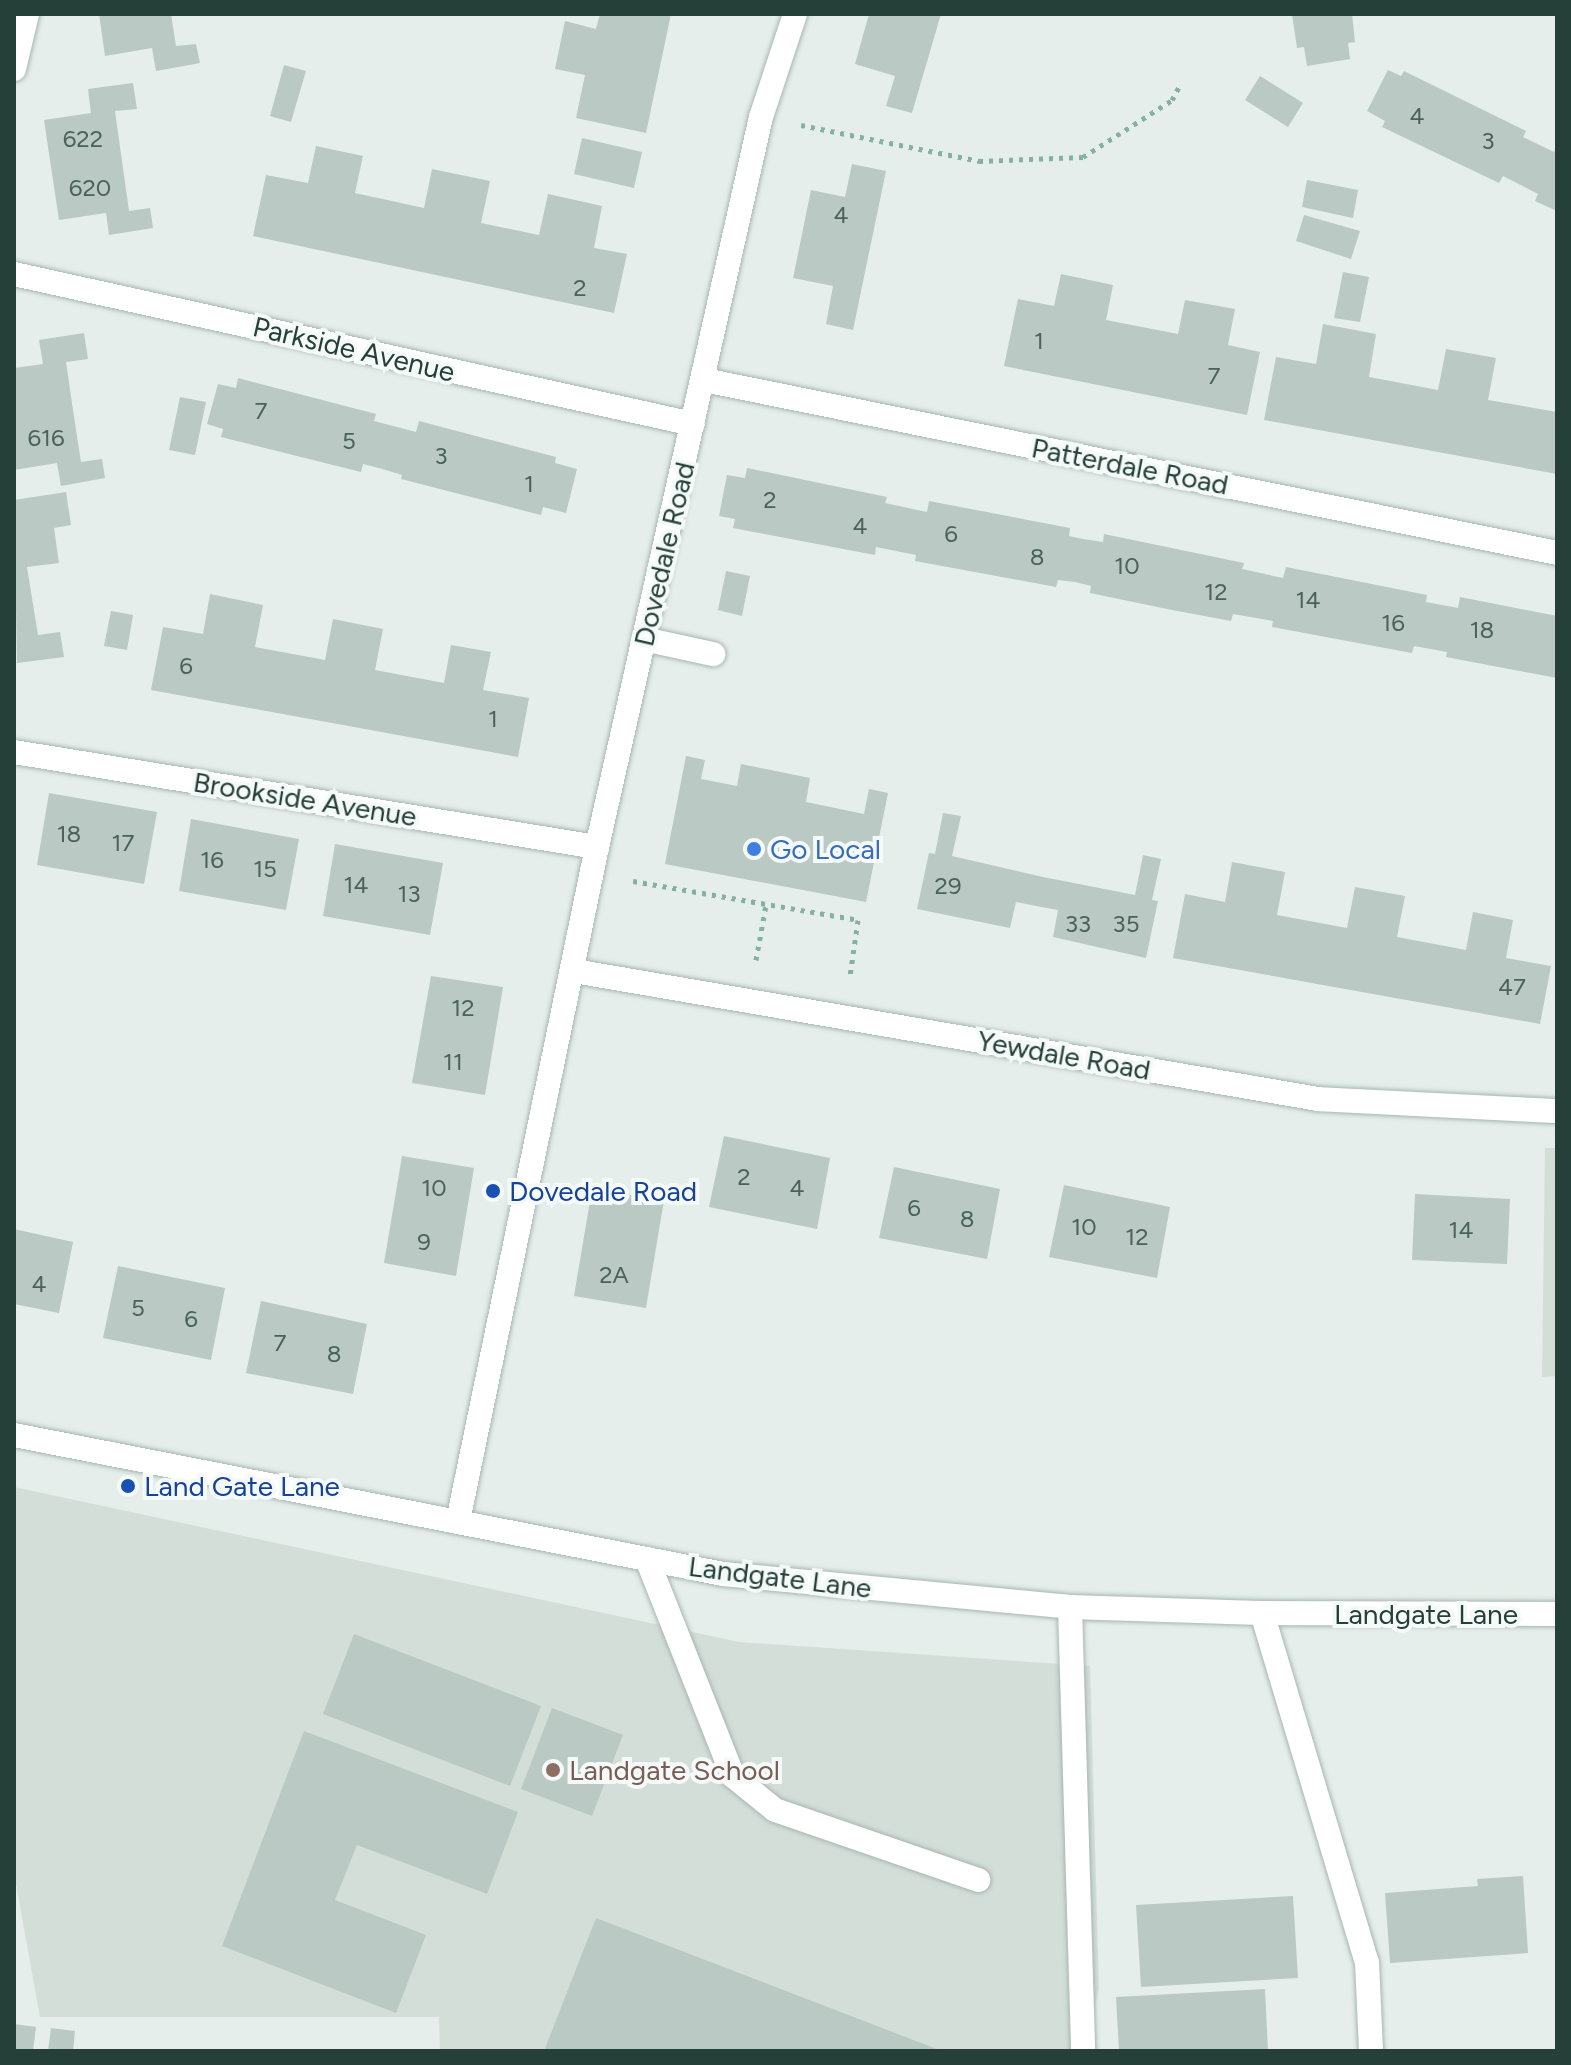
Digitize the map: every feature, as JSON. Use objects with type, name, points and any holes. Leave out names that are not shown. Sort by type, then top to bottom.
[{"type":"street","points":[[14,69],[27,14]]},
{"type":"street","name":"Dovedale Road","points":[[458,1521],[574,971],[597,847],[761,117],[795,14]]},
{"type":"street","name":"Parkside Avenue","points":[[14,274],[693,424]]},
{"type":"street","name":"Patterdale Road","points":[[704,380],[1557,553]]},
{"type":"street","points":[[644,639],[713,654]]},
{"type":"street","name":"Brookside Avenue","points":[[14,752],[597,847]]},
{"type":"street","name":"Yewdale Road","points":[[574,971],[1318,1099],[1557,1111]]},
{"type":"street","name":"Landgate Lane","points":[[14,1435],[723,1574],[1070,1607],[1262,1613],[1557,1614]]},
{"type":"street","points":[[647,1559],[733,1776],[775,1810],[978,1880]]},
{"type":"street","points":[[1070,1607],[1083,2051]]},
{"type":"street","points":[[1262,1613],[1367,1962],[1371,2051]]},
{"type":"path","points":[[761,117],[979,161],[1083,157],[1172,100],[1181,83]]},
{"type":"path","points":[[592,873],[858,920],[844,1017]]},
{"type":"path","points":[[749,1000],[766,905]]},
{"type":"shaded area","points":[[1545,1148],[1557,1148],[1557,1376],[1542,1377]]},
{"type":"shaded area","name":"Landgate School","points":[[14,1487],[739,1642],[1090,1666],[1099,1989],[1083,2051],[440,2051],[439,2017],[40,2017],[14,1873]]},
{"type":"building","points":[[99,14],[171,14],[176,46],[196,44],[200,63],[156,71],[152,48],[105,56]]},
{"type":"building","points":[[600,14],[671,14],[646,133],[576,118],[585,75],[555,69],[565,21],[596,29]]},
{"type":"building","points":[[869,14],[941,14],[912,113],[886,106],[895,76],[855,64]]},
{"type":"building","points":[[1292,14],[1352,14],[1355,42],[1348,43],[1350,59],[1307,66],[1304,47],[1297,48]]},
{"type":"building","points":[[284,65],[306,71],[291,122],[270,116]]},
{"type":"building","points":[[1388,70],[1401,76],[1404,71],[1526,131],[1523,137],[1554,152],[1557,145],[1557,211],[1535,201],[1538,194],[1503,176],[1499,183],[1382,127],[1385,121],[1367,111]]},
{"type":"building","points":[[1260,76],[1303,103],[1288,127],[1245,100]]},
{"type":"building","points":[[133,83],[137,109],[115,111],[129,211],[150,208],[153,228],[109,235],[106,213],[59,220],[44,120],[91,113],[88,89]]},
{"type":"building","points":[[582,138],[642,152],[634,188],[574,174]]},
{"type":"building","points":[[316,146],[363,156],[355,193],[424,208],[432,169],[490,181],[481,223],[539,235],[548,194],[602,206],[594,248],[627,254],[614,313],[253,236],[266,175],[308,183]]},
{"type":"building","points":[[852,164],[886,171],[853,330],[826,324],[833,286],[793,278],[811,190],[845,197]]},
{"type":"building","points":[[1307,180],[1358,190],[1353,218],[1302,207]]},
{"type":"building","points":[[1304,215],[1360,231],[1351,259],[1296,241]]},
{"type":"building","points":[[1343,272],[1369,277],[1360,322],[1334,318]]},
{"type":"building","points":[[1061,274],[1113,285],[1106,320],[1178,334],[1185,300],[1235,309],[1228,345],[1260,352],[1247,415],[1004,366],[1018,299],[1054,306]]},
{"type":"building","points":[[1323,324],[1376,334],[1369,377],[1438,390],[1446,349],[1496,358],[1488,400],[1557,412],[1557,474],[1264,420],[1276,357],[1316,364]]},
{"type":"building","points":[[84,333],[88,359],[66,362],[81,462],[102,459],[105,478],[61,486],[57,463],[14,470],[14,368],[43,364],[39,340]]},
{"type":"building","points":[[238,378],[376,414],[374,421],[416,432],[419,421],[556,457],[555,463],[577,469],[566,513],[543,507],[541,515],[401,479],[402,475],[363,464],[361,472],[221,437],[223,429],[207,424],[218,384],[236,388]]},
{"type":"building","points":[[180,397],[206,402],[195,455],[169,450]]},
{"type":"building","points":[[747,468],[887,497],[885,503],[927,512],[929,501],[1070,528],[1069,536],[1083,539],[1103,542],[1104,534],[1244,563],[1242,569],[1283,578],[1286,567],[1427,595],[1426,602],[1458,608],[1460,597],[1557,616],[1557,678],[1446,657],[1447,652],[1414,646],[1412,653],[1272,627],[1273,621],[1233,614],[1231,621],[1167,609],[1090,593],[1091,586],[1075,582],[1058,580],[1056,587],[915,561],[916,555],[876,547],[875,555],[733,528],[735,519],[719,516],[727,475],[745,478]]},
{"type":"building","points":[[66,492],[71,525],[54,528],[59,563],[27,567],[38,635],[60,632],[64,657],[17,663],[14,500]]},
{"type":"building","points":[[726,571],[750,576],[742,616],[718,610]]},
{"type":"building","points":[[210,594],[263,605],[255,647],[325,660],[333,619],[383,629],[375,670],[444,683],[451,645],[491,652],[483,690],[529,698],[518,757],[151,690],[163,627],[203,634]]},
{"type":"building","points":[[111,611],[133,615],[127,650],[104,646]]},
{"type":"building","points":[[686,756],[705,760],[701,779],[737,786],[741,764],[810,778],[806,802],[864,814],[869,789],[888,793],[866,902],[665,864]]},
{"type":"building","points":[[49,793],[157,812],[144,884],[37,865]]},
{"type":"building","points":[[943,813],[961,816],[952,856],[1043,877],[1135,895],[1143,855],[1161,859],[1152,900],[1158,901],[1146,958],[1053,937],[1058,910],[1016,902],[1010,928],[917,909],[929,853],[935,854]]},
{"type":"building","points":[[191,819],[299,839],[286,910],[179,891]]},
{"type":"building","points":[[335,844],[443,863],[430,935],[323,916]]},
{"type":"building","points":[[1232,862],[1285,872],[1277,915],[1347,928],[1355,887],[1405,896],[1397,937],[1466,950],[1473,912],[1513,920],[1506,958],[1551,966],[1540,1024],[1173,958],[1185,894],[1225,902]]},
{"type":"building","points":[[431,976],[503,987],[485,1095],[412,1083]]},
{"type":"building","points":[[724,1136],[830,1158],[817,1229],[709,1207]]},
{"type":"building","points":[[402,1156],[474,1168],[456,1276],[384,1263]]},
{"type":"building","points":[[894,1167],[1000,1189],[987,1259],[879,1238]]},
{"type":"building","points":[[1064,1185],[1170,1207],[1157,1278],[1049,1257]]},
{"type":"building","points":[[592,1189],[664,1200],[646,1308],[574,1296]]},
{"type":"building","points":[[1415,1194],[1510,1199],[1507,1264],[1412,1260]]},
{"type":"building","points":[[14,1229],[73,1242],[59,1313],[14,1304]]},
{"type":"building","points":[[118,1266],[225,1288],[211,1360],[103,1338]]},
{"type":"building","points":[[261,1301],[367,1324],[353,1394],[246,1373]]},
{"type":"building","points":[[354,1634],[541,1706],[510,1786],[323,1714]]},
{"type":"building","points":[[552,1708],[623,1735],[592,1816],[521,1789]]},
{"type":"building","points":[[304,1731],[518,1812],[487,1894],[357,1845],[335,1900],[426,1935],[396,2013],[222,1946]]},
{"type":"building","points":[[1523,1876],[1528,1953],[1390,1963],[1385,1893],[1478,1886],[1477,1879]]},
{"type":"building","points":[[1293,1896],[1298,1978],[1141,1987],[1136,1905]]},
{"type":"building","points":[[596,1918],[942,2051],[544,2051]]},
{"type":"building","points":[[1265,1989],[1268,2051],[1119,2051],[1116,1997]]},
{"type":"building","points":[[14,2024],[36,2027],[33,2051],[14,2051]]},
{"type":"building","points":[[51,2028],[75,2031],[73,2051],[48,2051]]},
{"type":"place","name":"Go Local","points":[[754,849]]},
{"type":"place","name":"Dovedale Road","points":[[493,1191]]},
{"type":"place","name":"Land Gate Lane","points":[[128,1486]]},
{"type":"place","name":"Landgate School","points":[[553,1770]]}]
